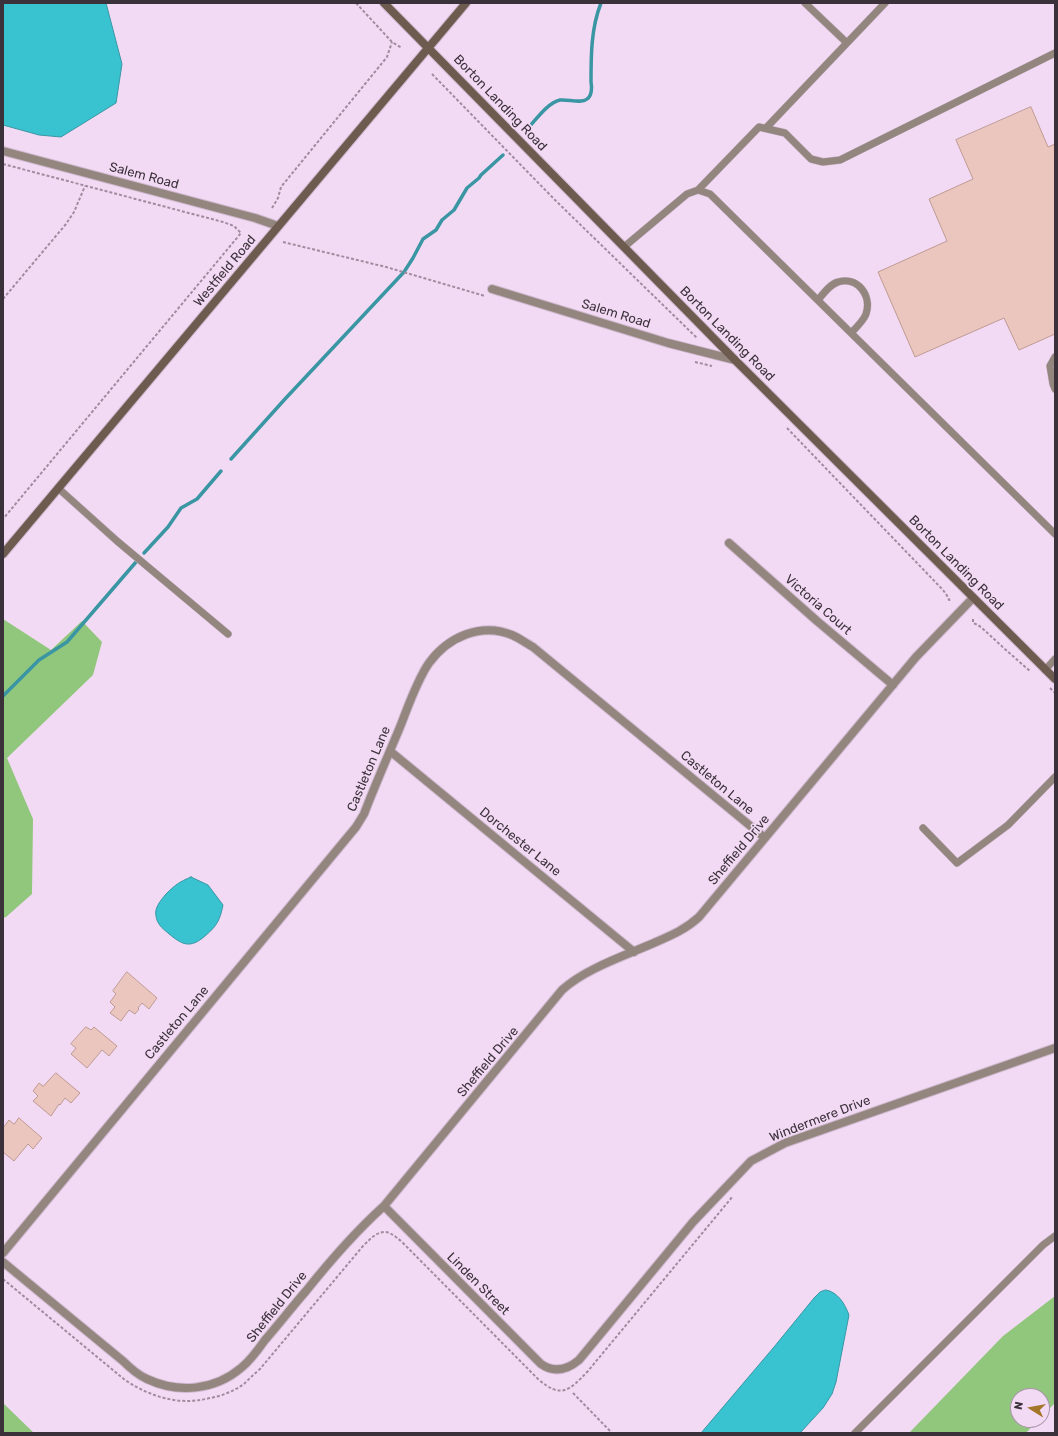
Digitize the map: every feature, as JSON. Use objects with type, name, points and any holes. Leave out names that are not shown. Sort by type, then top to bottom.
[{"type":"street","name":"Borton Landing Road","points":[[384,3],[735,360],[1055,680]]},
{"type":"street","name":"Westfield Road","points":[[3,554],[466,3]]},
{"type":"street","name":"Salem Road","points":[[3,151],[255,218],[278,226]]},
{"type":"street","name":"Salem Road","points":[[492,289],[668,343],[735,360]]},
{"type":"street","name":"Victoria Court","points":[[729,543],[893,685]]},
{"type":"street","name":"Sheffield Drive","points":[[3,1262],[138,1374],[148,1379],[167,1386],[194,1388],[214,1383],[242,1367],[348,1241],[384,1206],[562,990],[584,974],[677,933],[692,923],[708,908],[916,656],[973,598]]},
{"type":"street","name":"Castleton Lane","points":[[3,1253],[356,827],[364,814],[425,670],[434,656],[448,643],[463,635],[492,630],[512,635],[533,647],[765,838]]},
{"type":"street","name":"Dorchester Lane","points":[[390,751],[634,952]]},
{"type":"street","name":"Windermere Drive","points":[[560,1370],[568,1368],[579,1360],[693,1222],[751,1161],[785,1143],[1055,1048]]},
{"type":"street","name":"Linden Street","points":[[384,1206],[540,1364],[551,1369],[560,1370]]},
{"type":"lane","points":[[805,3],[847,43]]},
{"type":"lane","points":[[766,128],[885,3]]},
{"type":"lane","points":[[624,247],[687,194],[698,190],[759,127],[785,133],[811,159],[823,162],[840,160],[1055,53]]},
{"type":"lane","points":[[698,190],[710,194],[1054,530]]},
{"type":"lane","points":[[818,300],[838,282],[850,281],[861,286],[868,299],[866,314],[851,333]]},
{"type":"lane","points":[[1055,357],[1050,366],[1055,389]]},
{"type":"lane","points":[[58,488],[117,542],[228,634]]},
{"type":"lane","points":[[1045,670],[1055,660]]},
{"type":"lane","points":[[923,828],[957,863],[1008,825],[1055,778]]},
{"type":"lane","points":[[855,1433],[1043,1245],[1055,1236]]},
{"type":"path","points":[[356,3],[392,42],[402,48]]},
{"type":"path","points":[[272,208],[278,198],[281,187],[387,57],[392,42]]},
{"type":"path","points":[[432,74],[555,200],[697,338]]},
{"type":"path","points":[[3,164],[223,222],[234,226],[241,233],[3,519]]},
{"type":"path","points":[[3,299],[66,224],[74,212],[86,185]]},
{"type":"path","points":[[283,242],[424,278],[491,298]]},
{"type":"path","points":[[785,425],[794,437],[943,590],[949,600],[952,599]]},
{"type":"path","points":[[973,619],[972,623],[982,628],[1035,674]]},
{"type":"path","points":[[1045,683],[1055,693]]},
{"type":"path","points":[[3,1279],[125,1380],[139,1389],[169,1400],[184,1402],[200,1401],[224,1395],[243,1384],[264,1364],[362,1246],[379,1233],[386,1231],[394,1235],[403,1243],[548,1389],[558,1391],[568,1389],[588,1372],[733,1196]]},
{"type":"path","points":[[573,1393],[612,1433]]},
{"type":"green space","points":[[3,619],[51,650],[82,621],[102,642],[93,675],[7,758],[33,819],[32,894],[3,918]]},
{"type":"green space","points":[[1055,1296],[1055,1403],[1050,1408],[1050,1388],[1010,1388],[1010,1428],[1031,1428],[1026,1433],[909,1433],[1003,1336]]},
{"type":"green space","points":[[3,1403],[34,1433],[3,1433]]},
{"type":"water","points":[[3,3],[106,3],[122,64],[116,103],[61,137],[39,135],[3,125]]},
{"type":"water","points":[[191,877],[208,885],[223,905],[221,915],[215,926],[200,940],[195,943],[186,944],[173,937],[162,928],[157,921],[156,910],[158,904],[172,888],[183,880]]},
{"type":"water","points":[[826,1290],[834,1293],[840,1299],[849,1315],[836,1382],[832,1394],[823,1408],[800,1433],[701,1433],[814,1298],[820,1292]]},
{"type":"building","points":[[1031,107],[1048,147],[1055,144],[1055,334],[1019,350],[1004,318],[915,357],[878,272],[947,241],[929,199],[973,179],[956,140]]},
{"type":"building","points":[[127,972],[157,998],[149,1009],[142,1003],[135,1014],[129,1010],[121,1021],[110,1013],[115,1007],[110,1002],[116,994],[113,991]]},
{"type":"building","points":[[86,1027],[91,1030],[94,1027],[117,1046],[109,1056],[102,1050],[87,1068],[71,1054],[76,1048],[71,1044]]},
{"type":"building","points":[[56,1073],[80,1093],[71,1103],[65,1098],[51,1116],[33,1101],[38,1096],[33,1091],[39,1083],[43,1086]]},
{"type":"building","points":[[19,1118],[42,1138],[33,1149],[28,1144],[14,1161],[3,1152],[3,1128],[9,1120],[14,1124]]},
{"type":"waterway","points":[[530,126],[551,104],[560,100],[581,101],[589,98],[591,94],[593,32],[601,3]]},
{"type":"waterway","points":[[231,459],[404,272],[423,239],[436,230],[442,220],[454,210],[467,188],[503,155]]},
{"type":"waterway","points":[[144,553],[168,527],[181,508],[197,499],[221,471]]},
{"type":"waterway","points":[[3,696],[39,660],[67,642],[136,562]]}]
